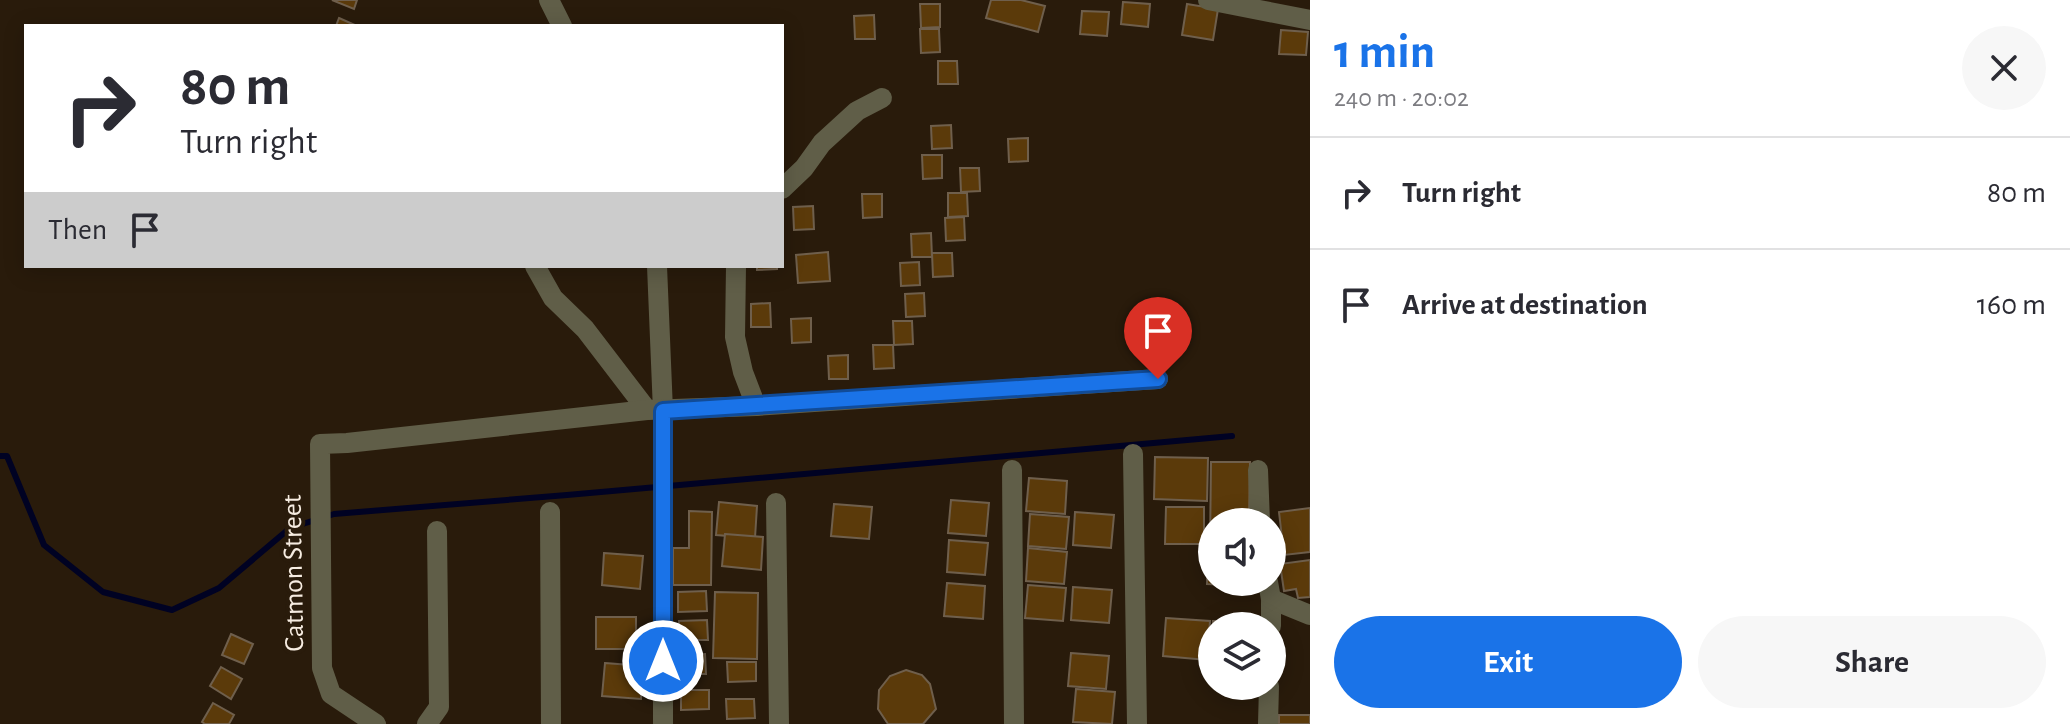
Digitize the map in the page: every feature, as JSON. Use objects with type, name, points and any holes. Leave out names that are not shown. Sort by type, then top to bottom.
[{"type":"street","points":[[549,0],[561,24]]},
{"type":"street","points":[[1208,0],[1310,20]]},
{"type":"street","points":[[784,187],[804,168],[822,143],[857,111],[882,98]]},
{"type":"street","points":[[536,268],[553,298],[585,329],[655,410]]},
{"type":"street","points":[[657,268],[655,410],[663,724]]},
{"type":"street","points":[[736,268],[735,337],[743,372],[756,406]]},
{"type":"street","points":[[655,410],[1158,379]]},
{"type":"street","name":"Catmon Street","points":[[376,724],[331,694],[322,668],[320,444],[655,410]]},
{"type":"street","points":[[1133,454],[1137,724]]},
{"type":"street","points":[[1012,470],[1014,724]]},
{"type":"street","points":[[1258,470],[1259,508]]},
{"type":"street","points":[[776,503],[779,724]]},
{"type":"street","points":[[550,512],[551,724]]},
{"type":"street","points":[[427,724],[439,707],[437,531]]},
{"type":"street","points":[[1278,596],[1310,615]]},
{"type":"street","points":[[1268,724],[1269,700]]},
{"type":"building","points":[[332,0],[357,0],[354,9]]},
{"type":"building","points":[[991,0],[1021,0],[1045,6],[1038,32],[986,18]]},
{"type":"building","points":[[1123,2],[1150,4],[1148,27],[1121,24]]},
{"type":"building","points":[[920,4],[940,4],[940,27],[921,28]]},
{"type":"building","points":[[1187,4],[1218,9],[1213,40],[1182,35]]},
{"type":"building","points":[[1082,11],[1109,12],[1107,36],[1080,34]]},
{"type":"building","points":[[874,15],[875,39],[855,39],[854,16]]},
{"type":"building","points":[[339,18],[352,24],[337,24]]},
{"type":"building","points":[[920,29],[939,29],[940,52],[921,53]]},
{"type":"building","points":[[1281,30],[1308,32],[1306,55],[1279,54]]},
{"type":"building","points":[[938,61],[957,61],[958,84],[938,84]]},
{"type":"building","points":[[951,125],[952,148],[932,149],[931,126]]},
{"type":"building","points":[[1028,138],[1028,161],[1009,162],[1008,139]]},
{"type":"building","points":[[922,155],[942,155],[942,178],[923,179]]},
{"type":"building","points":[[960,168],[979,168],[980,191],[961,192]]},
{"type":"building","points":[[948,193],[967,193],[968,216],[948,217]]},
{"type":"building","points":[[862,194],[882,194],[882,217],[863,218]]},
{"type":"building","points":[[813,206],[814,229],[794,230],[793,207]]},
{"type":"building","points":[[964,217],[965,240],[946,241],[945,218]]},
{"type":"building","points":[[931,233],[932,257],[912,257],[911,234]]},
{"type":"building","points":[[828,252],[830,281],[798,283],[796,255]]},
{"type":"building","points":[[932,253],[952,253],[953,276],[933,277]]},
{"type":"building","points":[[919,262],[920,285],[901,286],[900,263]]},
{"type":"building","points":[[924,293],[925,316],[906,317],[905,294]]},
{"type":"building","points":[[770,303],[771,327],[751,327],[751,304]]},
{"type":"building","points":[[811,318],[811,342],[792,343],[791,319]]},
{"type":"building","points":[[893,321],[912,321],[913,344],[894,345]]},
{"type":"building","points":[[873,345],[893,345],[894,368],[874,369]]},
{"type":"building","points":[[848,355],[848,379],[829,379],[828,356]]},
{"type":"building","points":[[1155,457],[1208,458],[1207,501],[1154,499]]},
{"type":"building","points":[[1211,462],[1250,462],[1249,508],[1210,508]]},
{"type":"building","points":[[1029,478],[1067,481],[1065,514],[1026,511]]},
{"type":"building","points":[[951,500],[989,503],[986,536],[948,533]]},
{"type":"building","points":[[719,502],[757,506],[755,538],[716,535]]},
{"type":"building","points":[[834,504],[872,507],[869,539],[831,536]]},
{"type":"building","points":[[1166,507],[1204,507],[1198,508],[1198,544],[1165,544]]},
{"type":"building","points":[[1310,508],[1310,552],[1286,555],[1286,511]]},
{"type":"building","points":[[689,511],[712,512],[711,585],[673,585],[673,548],[689,548]]},
{"type":"building","points":[[1075,512],[1114,515],[1111,548],[1073,545]]},
{"type":"building","points":[[1030,514],[1069,517],[1066,549],[1028,546]]},
{"type":"building","points":[[725,534],[763,537],[761,570],[722,566]]},
{"type":"building","points":[[949,540],[988,543],[985,575],[947,572]]},
{"type":"building","points":[[1028,548],[1067,552],[1064,584],[1026,581]]},
{"type":"building","points":[[604,553],[643,556],[640,589],[602,585]]},
{"type":"building","points":[[1310,560],[1310,597],[1298,598],[1296,589],[1286,591],[1286,563]]},
{"type":"building","points":[[947,583],[985,586],[983,619],[944,616]]},
{"type":"building","points":[[1028,585],[1066,588],[1063,621],[1025,618]]},
{"type":"building","points":[[1073,587],[1112,590],[1109,623],[1071,620]]},
{"type":"building","points":[[706,591],[707,611],[678,612],[678,592]]},
{"type":"building","points":[[715,592],[758,593],[757,659],[713,658]]},
{"type":"building","points":[[596,617],[636,617],[636,649],[596,649]]},
{"type":"building","points":[[1166,618],[1198,620],[1198,659],[1163,656]]},
{"type":"building","points":[[707,620],[708,640],[679,640],[679,621]]},
{"type":"building","points":[[231,634],[253,644],[244,664],[222,655]]},
{"type":"building","points":[[1071,653],[1109,656],[1106,689],[1068,686]]},
{"type":"building","points":[[705,654],[706,674],[677,674],[677,655]]},
{"type":"building","points":[[727,662],[756,662],[756,681],[728,682]]},
{"type":"building","points":[[605,663],[643,666],[641,699],[602,696]]},
{"type":"building","points":[[221,667],[242,679],[231,699],[210,686]]},
{"type":"building","points":[[906,670],[922,675],[930,684],[936,709],[923,724],[888,724],[878,709],[879,690],[890,676]]},
{"type":"building","points":[[1076,689],[1115,692],[1112,724],[1073,722]]},
{"type":"building","points":[[681,690],[709,690],[709,709],[681,710]]},
{"type":"building","points":[[726,699],[754,699],[755,718],[727,719]]},
{"type":"building","points":[[213,703],[234,715],[229,724],[202,722]]},
{"type":"building","points":[[1279,715],[1310,715],[1310,724],[1279,724]]},
{"type":"waterway","points":[[0,456],[7,456],[44,545],[103,592],[172,610],[219,588],[290,528],[334,514],[1232,436]]},
{"type":"route","points":[[663,661],[663,411],[1158,379]]}]
